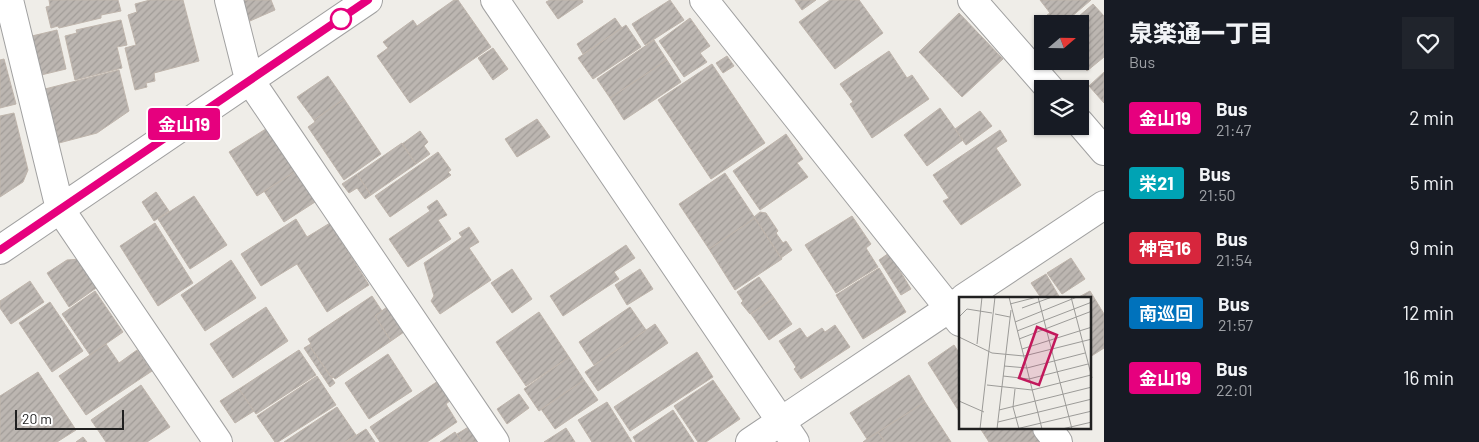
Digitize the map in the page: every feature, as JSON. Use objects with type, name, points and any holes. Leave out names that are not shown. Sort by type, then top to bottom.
[{"type":"street","points":[[9,0],[60,209],[218,442]]},
{"type":"street","points":[[229,0],[249,79],[495,442]]},
{"type":"street","points":[[0,250],[249,79],[368,0]]},
{"type":"street","points":[[495,0],[788,432]]},
{"type":"street","points":[[704,0],[959,308],[788,432],[750,442]]},
{"type":"street","points":[[972,0],[1042,80]]},
{"type":"street","points":[[1089,134],[1104,151]]},
{"type":"street","points":[[974,297],[1104,204]]},
{"type":"street","points":[[1049,430],[1058,442]]},
{"type":"building","points":[[49,0],[118,0],[121,11],[101,15],[101,18],[59,28],[58,26],[51,28],[46,7],[50,6]]},
{"type":"building","points":[[150,0],[183,0],[199,61],[154,73],[155,81],[146,83],[147,87],[135,90],[125,48],[136,45],[128,15],[137,12],[135,4]]},
{"type":"building","points":[[271,0],[275,10],[250,21],[243,1]]},
{"type":"building","points":[[454,0],[458,0],[491,47],[410,103],[377,56],[388,48],[383,42],[413,20],[417,26]]},
{"type":"building","points":[[550,0],[582,0],[583,2],[558,19],[546,2]]},
{"type":"building","points":[[670,0],[684,20],[645,45],[632,24]]},
{"type":"building","points":[[795,0],[816,0],[802,10]]},
{"type":"building","points":[[830,0],[859,0],[883,33],[835,69],[799,22]]},
{"type":"building","points":[[1040,0],[1091,0],[1074,15],[1047,15],[1050,13]]},
{"type":"building","points":[[1093,4],[1104,16],[1104,57],[1089,69],[1089,15],[1080,15]]},
{"type":"building","points":[[959,13],[1003,59],[962,97],[919,52]]},
{"type":"building","points":[[615,18],[622,28],[583,54],[577,44]]},
{"type":"building","points":[[690,18],[710,46],[700,53],[707,62],[684,77],[659,41]]},
{"type":"building","points":[[121,20],[127,45],[117,47],[122,68],[75,80],[65,36],[77,33],[76,30]]},
{"type":"building","points":[[626,25],[641,47],[593,79],[578,58]]},
{"type":"building","points":[[57,30],[66,69],[41,75],[32,36]]},
{"type":"building","points":[[654,40],[667,60],[610,98],[597,79]]},
{"type":"building","points":[[493,48],[508,69],[493,80],[478,58]]},
{"type":"building","points":[[889,51],[907,78],[912,75],[929,99],[872,138],[850,104],[853,102],[840,84]]},
{"type":"building","points":[[727,56],[734,66],[723,73],[716,63]]},
{"type":"building","points":[[4,59],[16,104],[0,108],[0,60]]},
{"type":"building","points":[[667,60],[681,82],[624,120],[610,98]]},
{"type":"building","points":[[712,64],[765,143],[711,179],[658,100]]},
{"type":"building","points":[[119,70],[129,111],[97,133],[59,143],[45,89]]},
{"type":"building","points":[[1104,72],[1104,103],[1089,86]]},
{"type":"building","points":[[328,76],[344,99],[314,120],[297,97]]},
{"type":"building","points":[[344,99],[381,154],[344,180],[308,127],[315,122],[314,120]]},
{"type":"building","points":[[940,108],[963,140],[927,166],[904,135]]},
{"type":"building","points":[[980,111],[992,126],[966,145],[955,129]]},
{"type":"building","points":[[14,113],[28,170],[23,182],[0,197],[0,116]]},
{"type":"building","points":[[537,119],[550,137],[517,157],[505,139]]},
{"type":"building","points":[[269,127],[296,171],[257,196],[229,152]]},
{"type":"building","points":[[1000,130],[1007,141],[996,148],[1021,185],[961,225],[943,201],[949,198],[933,175]]},
{"type":"building","points":[[420,131],[428,142],[424,146],[430,154],[416,164],[402,144]]},
{"type":"building","points":[[786,134],[803,159],[797,163],[808,177],[760,210],[733,171]]},
{"type":"building","points":[[402,143],[416,164],[371,195],[357,174]]},
{"type":"building","points":[[438,152],[451,170],[448,172],[451,175],[390,217],[375,196]]},
{"type":"building","points":[[296,171],[315,202],[284,222],[264,191]]},
{"type":"building","points":[[725,173],[755,218],[709,249],[679,204]]},
{"type":"building","points":[[357,174],[371,195],[365,199],[357,188],[349,193],[342,184]]},
{"type":"building","points":[[156,192],[169,211],[154,221],[142,202]]},
{"type":"building","points":[[194,196],[227,245],[190,269],[158,219]]},
{"type":"building","points":[[437,200],[447,215],[438,220],[451,239],[408,267],[389,239],[430,211],[427,207]]},
{"type":"building","points":[[760,212],[766,213],[778,231],[776,233],[783,243],[786,241],[792,250],[781,258],[754,217]]},
{"type":"building","points":[[852,216],[871,244],[866,248],[878,267],[836,293],[805,245]]},
{"type":"building","points":[[755,218],[782,259],[735,290],[709,249]]},
{"type":"building","points":[[296,219],[307,237],[330,223],[369,285],[327,312],[297,264],[261,286],[241,254]]},
{"type":"building","points":[[155,223],[193,283],[158,306],[120,246]]},
{"type":"building","points":[[469,227],[479,242],[469,248],[491,280],[440,314],[431,301],[434,296],[424,263],[462,237],[459,233]]},
{"type":"building","points":[[626,245],[635,258],[614,272],[619,279],[563,316],[550,296]]},
{"type":"building","points":[[889,253],[911,289],[901,295],[879,260]]},
{"type":"building","points":[[1071,258],[1085,279],[1062,294],[1047,273]]},
{"type":"building","points":[[81,259],[99,286],[69,307],[47,273],[67,260]]},
{"type":"building","points":[[231,260],[256,298],[205,331],[181,295]]},
{"type":"building","points":[[879,268],[906,312],[863,339],[836,295]]},
{"type":"building","points":[[512,269],[532,299],[512,313],[491,283]]},
{"type":"building","points":[[640,269],[653,289],[627,305],[615,285]]},
{"type":"building","points":[[1046,274],[1059,297],[1040,297],[1031,283]]},
{"type":"building","points":[[759,277],[774,298],[750,314],[741,303],[743,301],[737,292]]},
{"type":"building","points":[[30,281],[44,302],[11,324],[0,308],[0,301]]},
{"type":"building","points":[[95,291],[123,332],[90,355],[62,314]]},
{"type":"building","points":[[1090,291],[1104,314],[1104,348],[1092,356],[1092,297],[1079,297]]},
{"type":"building","points":[[372,296],[382,311],[375,316],[391,341],[335,379],[332,378],[309,345],[311,344],[308,339]]},
{"type":"building","points":[[774,298],[792,324],[769,340],[751,314]]},
{"type":"building","points":[[50,302],[83,351],[52,372],[19,323]]},
{"type":"building","points":[[266,307],[288,341],[233,378],[210,344]]},
{"type":"building","points":[[387,307],[404,332],[391,341],[375,316]]},
{"type":"building","points":[[630,307],[646,330],[594,365],[579,342]]},
{"type":"building","points":[[539,312],[569,357],[526,386],[496,342]]},
{"type":"building","points":[[655,324],[668,343],[598,391],[585,372]]},
{"type":"building","points":[[835,325],[850,347],[801,379],[794,369],[796,367],[779,341],[800,328],[807,338],[822,328],[825,332]]},
{"type":"building","points":[[106,344],[119,363],[137,350],[152,371],[86,415],[59,376]]},
{"type":"building","points":[[309,345],[335,383],[330,387],[304,348]]},
{"type":"building","points":[[954,345],[959,352],[959,411],[928,363]]},
{"type":"building","points":[[299,350],[316,375],[256,414],[239,389]]},
{"type":"building","points":[[697,352],[713,377],[630,431],[614,407]]},
{"type":"building","points":[[388,354],[412,391],[369,419],[345,383]]},
{"type":"building","points":[[569,357],[584,380],[539,411],[524,389]]},
{"type":"building","points":[[38,372],[76,430],[57,442],[0,442],[0,396]]},
{"type":"building","points":[[909,375],[925,402],[867,439],[850,413]]},
{"type":"building","points":[[317,376],[336,405],[278,442],[275,442],[257,416]]},
{"type":"building","points":[[584,380],[598,400],[555,429],[541,409]]},
{"type":"building","points":[[713,380],[740,419],[706,442],[698,442],[674,406]]},
{"type":"building","points":[[438,381],[451,400],[446,404],[457,422],[427,442],[380,442],[370,427]]},
{"type":"building","points":[[141,385],[170,427],[147,442],[106,442],[91,420]]},
{"type":"building","points":[[239,389],[254,411],[235,423],[220,401]]},
{"type":"building","points":[[519,394],[529,408],[507,424],[497,409]]},
{"type":"building","points":[[607,402],[632,442],[592,442],[578,420]]},
{"type":"building","points":[[925,402],[951,442],[885,442],[878,432]]},
{"type":"building","points":[[337,407],[356,435],[345,442],[284,442]]},
{"type":"building","points":[[673,410],[694,442],[636,442],[633,437]]},
{"type":"building","points":[[470,426],[480,442],[462,442],[457,434]]},
{"type":"building","points":[[566,428],[575,442],[544,442]]},
{"type":"building","points":[[366,429],[375,442],[346,442]]},
{"type":"building","points":[[981,430],[1035,430],[1043,442],[989,442]]},
{"type":"building","points":[[455,432],[462,442],[440,442]]},
{"type":"building","points":[[878,432],[885,442],[863,442],[867,439]]},
{"type":"building","points":[[83,437],[87,442],[76,442]]},
{"type":"bus line","name":"金山19","points":[[0,250],[249,79],[368,0]]}]
